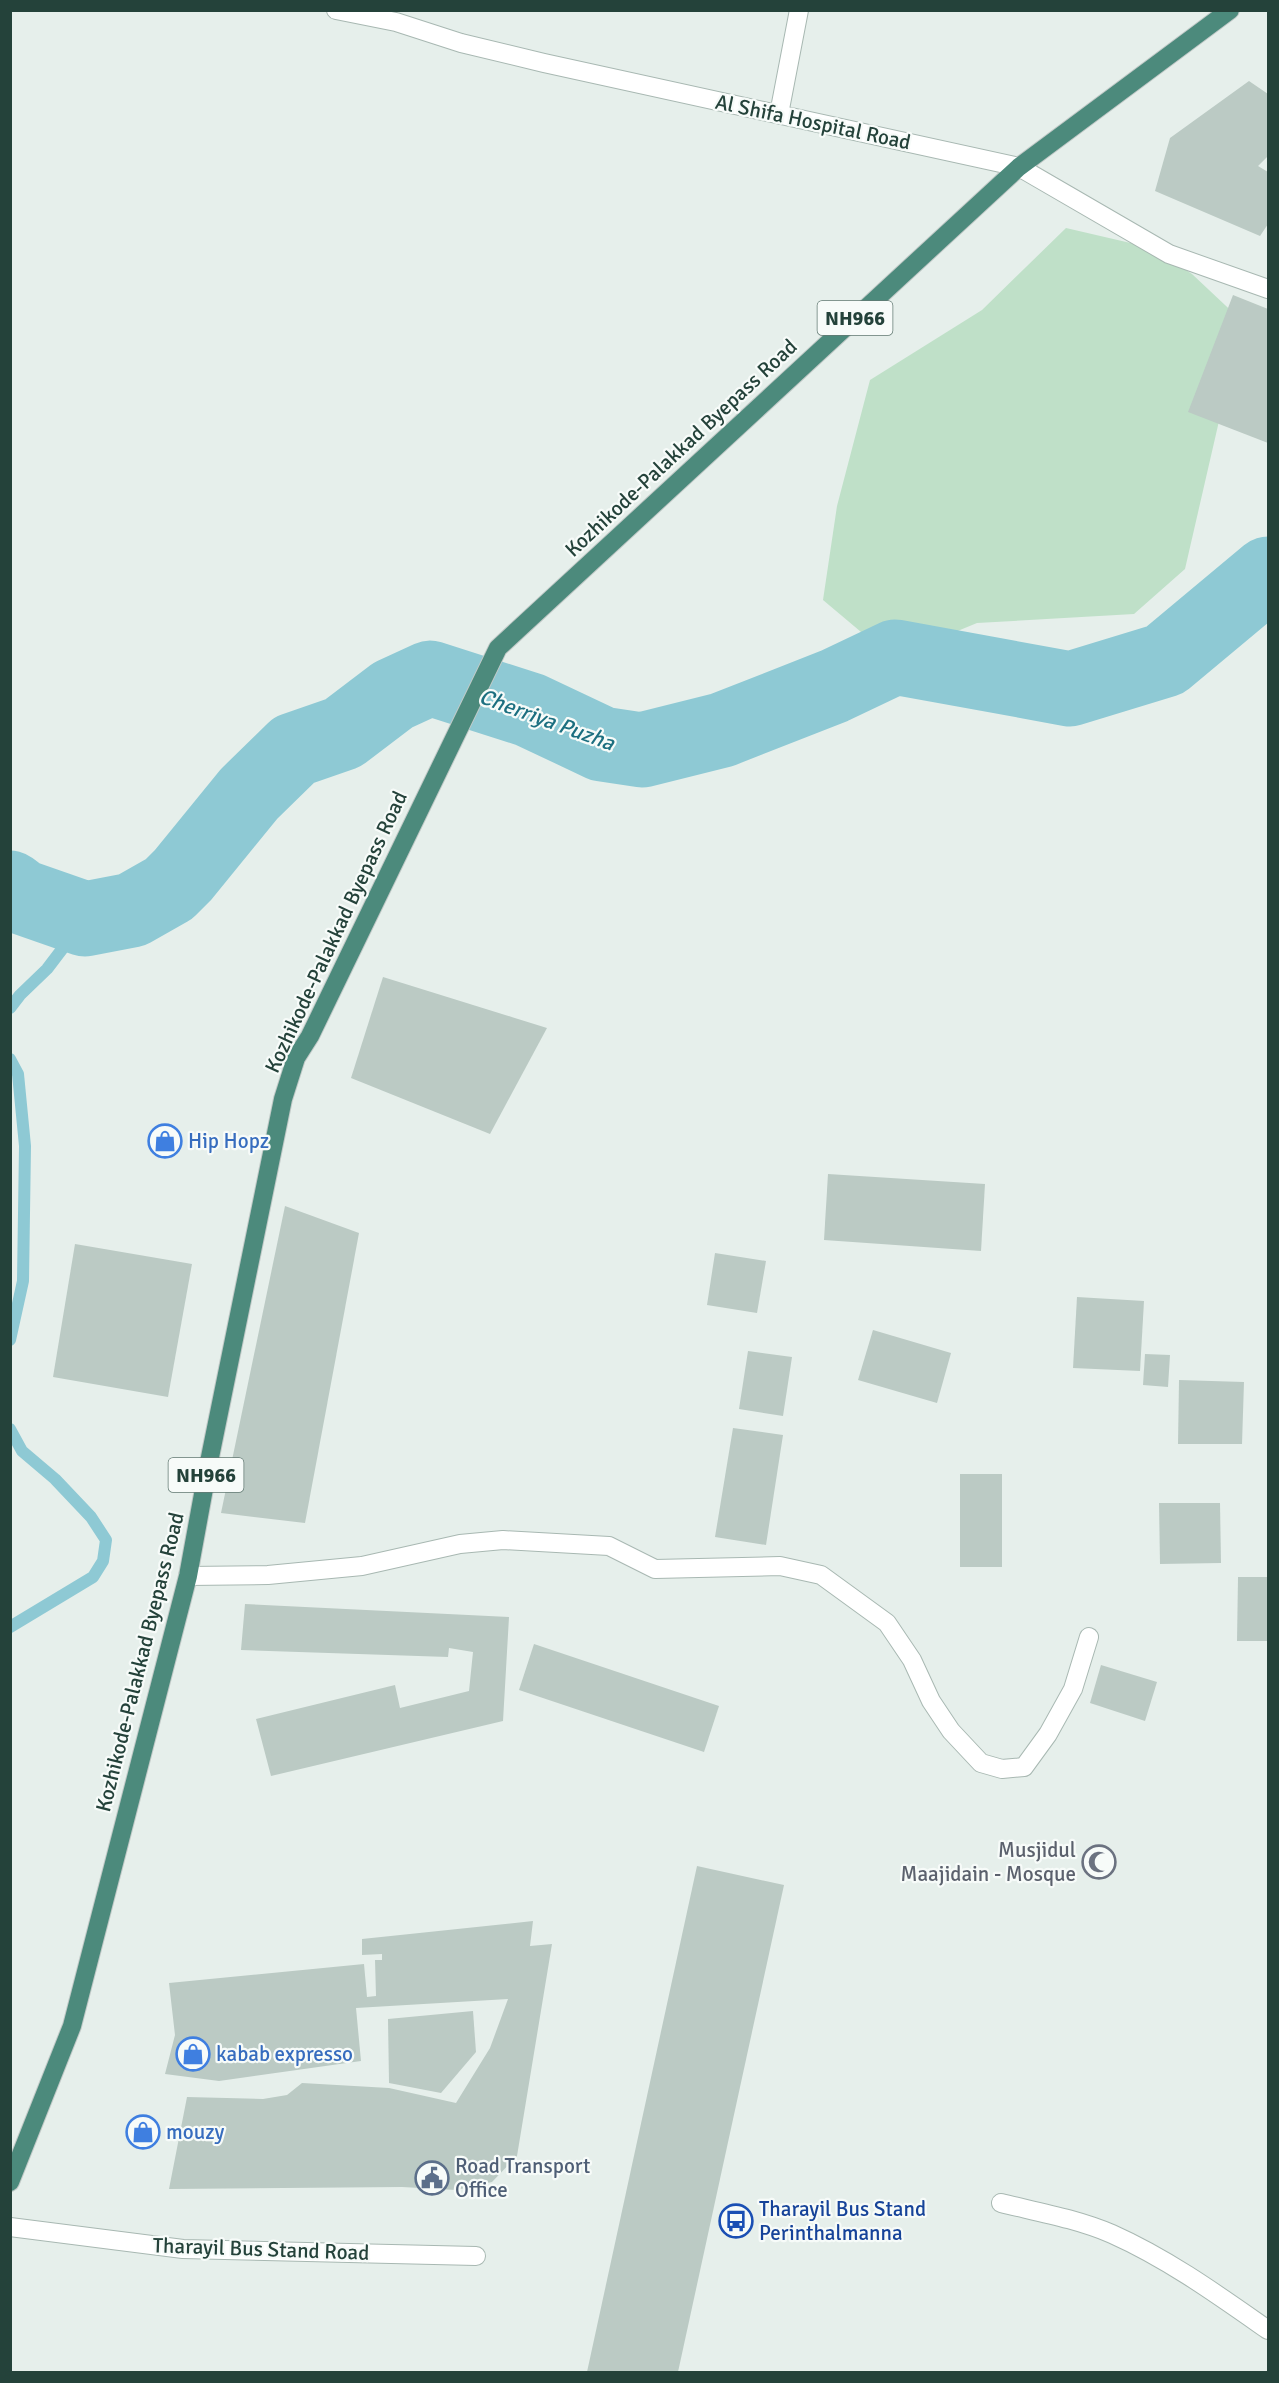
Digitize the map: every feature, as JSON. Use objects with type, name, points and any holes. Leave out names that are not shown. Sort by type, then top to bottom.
[{"type":"highway","name":"Kozhikode-Palakkad Byepass Road","points":[[10,2182],[72,2026],[188,1576],[255,1230],[283,1099],[296,1059],[310,1036],[498,648],[1019,167],[1230,10]]},
{"type":"street","name":"Al Shifa Hospital Road","points":[[336,10],[398,16],[461,43],[534,61],[1019,167],[1169,254],[1269,289]]},
{"type":"street","points":[[779,114],[799,10]]},
{"type":"street","points":[[188,1576],[268,1575],[362,1566],[460,1544],[503,1540],[609,1546],[656,1569],[780,1566],[821,1575],[887,1623],[912,1660],[931,1701],[951,1731],[981,1763],[1002,1770],[1024,1767],[1048,1734],[1073,1689],[1089,1637]]},
{"type":"street","points":[[1001,2203],[1054,2215],[1111,2234],[1187,2273],[1269,2330]]},
{"type":"street","name":"Tharayil Bus Stand Road","points":[[10,2227],[183,2249],[476,2256]]},
{"type":"green space","points":[[1066,228],[1152,248],[1192,274],[1242,321],[1185,569],[1134,614],[977,623],[892,658],[823,600],[837,506],[870,380],[982,310]]},
{"type":"building","points":[[1249,81],[1268,94],[1268,156],[1258,166],[1268,172],[1268,224],[1260,236],[1155,191],[1170,138]]},
{"type":"building","points":[[1233,295],[1268,309],[1268,443],[1188,412]]},
{"type":"building","points":[[383,977],[547,1028],[490,1134],[351,1078]]},
{"type":"building","points":[[828,1174],[985,1184],[981,1251],[824,1240]]},
{"type":"building","points":[[285,1206],[359,1233],[305,1523],[221,1513]]},
{"type":"building","points":[[75,1244],[192,1264],[168,1397],[53,1377]]},
{"type":"building","points":[[715,1253],[766,1261],[757,1313],[707,1305]]},
{"type":"building","points":[[1077,1297],[1144,1301],[1140,1371],[1073,1368]]},
{"type":"building","points":[[873,1330],[951,1353],[937,1403],[858,1380]]},
{"type":"building","points":[[748,1351],[792,1357],[783,1416],[739,1409]]},
{"type":"building","points":[[1145,1354],[1170,1355],[1168,1387],[1143,1385]]},
{"type":"building","points":[[1179,1380],[1244,1382],[1242,1444],[1178,1444]]},
{"type":"building","points":[[733,1428],[783,1435],[766,1545],[715,1537]]},
{"type":"building","points":[[960,1474],[1002,1474],[1002,1567],[960,1567]]},
{"type":"building","points":[[1159,1503],[1220,1503],[1221,1563],[1160,1564]]},
{"type":"building","points":[[1238,1577],[1268,1577],[1268,1641],[1237,1641]]},
{"type":"building","points":[[245,1604],[509,1617],[503,1721],[271,1776],[256,1719],[395,1685],[400,1708],[469,1691],[473,1652],[449,1648],[448,1657],[241,1650]]},
{"type":"building","points":[[534,1644],[719,1706],[704,1752],[519,1690]]},
{"type":"building","points":[[1101,1665],[1157,1682],[1145,1721],[1090,1703]]},
{"type":"building","points":[[697,1866],[784,1885],[678,2372],[587,2372]]},
{"type":"building","points":[[533,1921],[530,1946],[552,1944],[517,2156],[492,2182],[456,2190],[402,2187],[169,2189],[187,2097],[263,2099],[287,2095],[302,2083],[389,2088],[456,2103],[490,2048],[508,1999],[356,2008],[361,2061],[219,2081],[165,2074],[175,2035],[169,1983],[364,1964],[367,1997],[376,1996],[375,1960],[382,1960],[382,1954],[362,1955],[362,1939]]},
{"type":"building","points":[[473,2011],[476,2052],[441,2093],[389,2083],[388,2019]]},
{"type":"waterway","name":"Cherriya Puzha","points":[[10,888],[22,897],[85,919],[132,910],[169,889],[249,794],[294,750],[343,733],[393,695],[430,678],[530,710],[602,744],[642,750],[722,730],[834,686],[895,657],[1070,689],[1165,660],[1268,574]]},
{"type":"waterway","points":[[10,1008],[47,969],[85,919]]},
{"type":"waterway","points":[[10,1059],[18,1074],[25,1146],[23,1281],[10,1340]]},
{"type":"waterway","points":[[10,1429],[22,1451],[55,1479],[91,1517],[106,1540],[103,1561],[93,1577],[10,1627]]},
{"type":"place","name":"Hip Hopz","points":[[165,1141]]},
{"type":"place","name":"Musjidul Maajidain - Mosque","points":[[1099,1862]]},
{"type":"place","name":"kabab expresso","points":[[193,2054]]},
{"type":"place","name":"mouzy","points":[[143,2132]]},
{"type":"place","name":"Road Transport Office","points":[[432,2178]]},
{"type":"place","name":"Tharayil Bus Stand Perinthalmanna","points":[[736,2221]]}]
